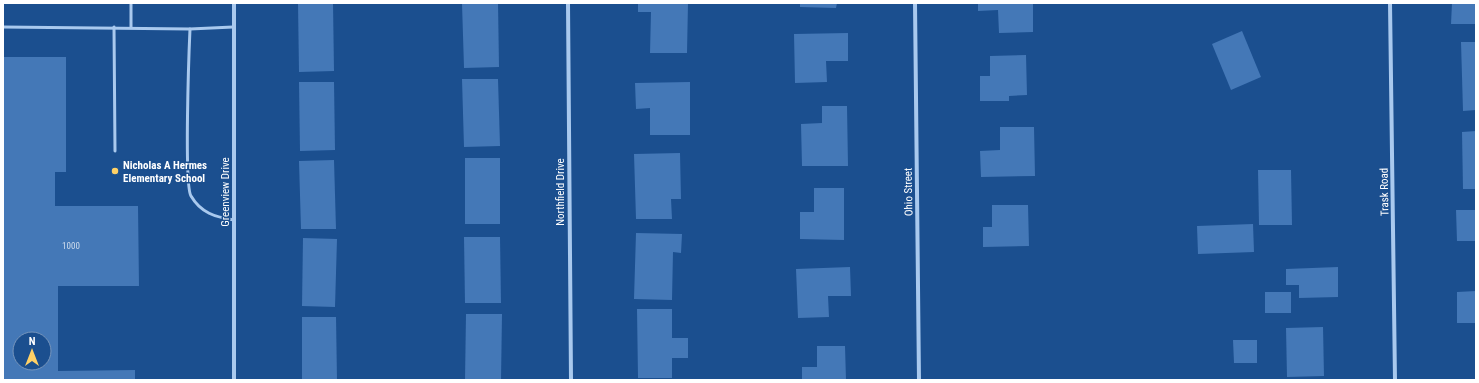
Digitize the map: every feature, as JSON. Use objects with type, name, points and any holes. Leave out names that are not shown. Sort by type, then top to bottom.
[{"type":"street","name":"Greenview Drive","points":[[234,3],[234,380]]},
{"type":"street","name":"Northfield Drive","points":[[568,3],[571,380]]},
{"type":"street","name":"Ohio Street","points":[[915,3],[919,380]]},
{"type":"street","name":"Trask Road","points":[[1390,3],[1395,380]]},
{"type":"lane","points":[[131,3],[131,27]]},
{"type":"lane","points":[[3,27],[131,27],[190,29],[233,27]]},
{"type":"lane","points":[[114,27],[115,152]]},
{"type":"lane","points":[[190,29],[188,161],[190,194],[202,210],[218,218],[234,220]]},
{"type":"building","points":[[298,3],[333,3],[334,71],[299,72]]},
{"type":"building","points":[[462,3],[498,3],[499,67],[464,68]]},
{"type":"building","points":[[638,3],[688,3],[687,53],[650,53],[651,12],[638,12]]},
{"type":"building","points":[[800,3],[837,3],[836,8],[800,7]]},
{"type":"building","points":[[978,3],[1033,3],[1033,32],[999,33],[998,10],[978,11]]},
{"type":"building","points":[[1452,3],[1476,3],[1476,24],[1451,24]]},
{"type":"building","points":[[1242,31],[1261,77],[1231,90],[1212,44]]},
{"type":"building","points":[[848,33],[848,61],[826,61],[827,82],[795,83],[794,34]]},
{"type":"building","points":[[1461,42],[1476,42],[1476,110],[1463,111]]},
{"type":"building","points":[[1026,55],[1027,95],[1009,96],[1009,101],[980,101],[980,76],[990,76],[990,56]]},
{"type":"building","points":[[3,57],[66,57],[66,172],[55,172],[55,206],[138,206],[139,286],[58,286],[58,371],[135,370],[135,380],[3,380]]},
{"type":"building","points":[[462,79],[498,79],[500,146],[464,147]]},
{"type":"building","points":[[299,82],[334,82],[335,150],[300,151]]},
{"type":"building","points":[[690,82],[690,135],[650,135],[650,108],[636,109],[635,83]]},
{"type":"building","points":[[822,106],[847,106],[848,166],[802,166],[801,124],[822,123]]},
{"type":"building","points":[[1000,127],[1034,127],[1035,176],[981,177],[980,151],[1000,150]]},
{"type":"building","points":[[1476,131],[1476,189],[1463,189],[1462,132]]},
{"type":"building","points":[[680,153],[681,199],[671,199],[672,219],[636,219],[634,154]]},
{"type":"building","points":[[465,158],[500,158],[500,224],[465,224]]},
{"type":"building","points":[[334,160],[336,229],[301,229],[299,161]]},
{"type":"building","points":[[1258,170],[1291,170],[1292,225],[1259,225]]},
{"type":"building","points":[[814,188],[844,188],[844,240],[800,239],[800,212],[814,212]]},
{"type":"building","points":[[992,205],[1028,205],[1029,246],[983,247],[983,227],[992,227]]},
{"type":"building","points":[[1456,210],[1476,210],[1476,241],[1457,241]]},
{"type":"building","points":[[1253,224],[1254,252],[1198,254],[1197,226]]},
{"type":"building","points":[[636,233],[682,234],[681,253],[673,252],[672,300],[634,299]]},
{"type":"building","points":[[464,237],[500,237],[501,303],[465,303]]},
{"type":"building","points":[[303,238],[337,239],[335,307],[302,306]]},
{"type":"building","points":[[850,267],[851,296],[828,296],[829,317],[798,318],[796,269]]},
{"type":"building","points":[[1338,267],[1338,297],[1299,298],[1299,285],[1286,285],[1286,269]]},
{"type":"building","points":[[1476,291],[1476,323],[1457,323],[1457,292]]},
{"type":"building","points":[[1265,292],[1291,292],[1291,313],[1265,313]]},
{"type":"building","points":[[637,309],[672,309],[672,338],[688,338],[688,358],[672,358],[672,378],[638,378]]},
{"type":"building","points":[[466,314],[502,314],[501,380],[465,380]]},
{"type":"building","points":[[302,317],[336,317],[337,380],[302,380]]},
{"type":"building","points":[[1323,327],[1324,376],[1287,377],[1286,328]]},
{"type":"building","points":[[1233,340],[1257,340],[1257,363],[1234,363]]},
{"type":"building","points":[[817,346],[845,346],[846,380],[802,380],[802,367],[817,367]]},
{"type":"place","name":"Nicholas A Hermes Elementary School","points":[[115,171]]}]
